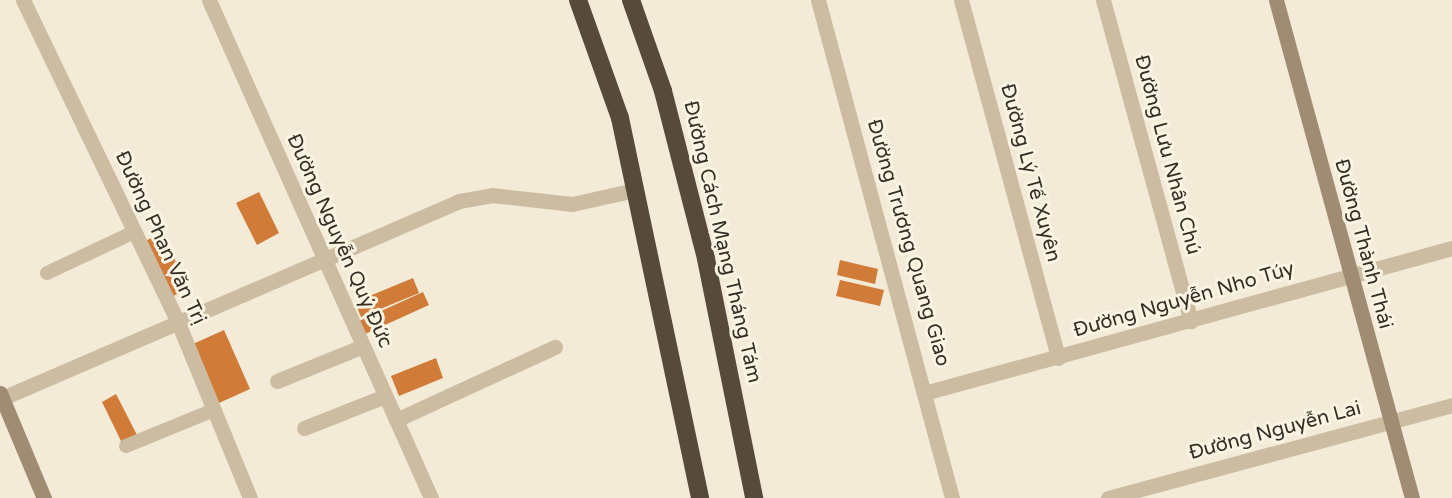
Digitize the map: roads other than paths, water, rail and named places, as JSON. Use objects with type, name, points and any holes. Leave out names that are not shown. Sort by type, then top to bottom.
[{"type":"highway","points":[[578,0],[620,118],[700,498]]},
{"type":"highway","name":"Đường Cách Mạng Tháng Tám","points":[[631,0],[663,91],[706,259],[754,498]]},
{"type":"street","name":"Đường Phan Văn Trị","points":[[23,0],[177,320],[250,498]]},
{"type":"street","name":"Đường Nguyễn Quý Đức","points":[[209,0],[430,498]]},
{"type":"street","name":"Đường Trương Quang Giao","points":[[818,0],[928,392],[952,498]]},
{"type":"street","name":"Đường Lý Tế Xuyên","points":[[961,0],[1058,358]]},
{"type":"street","name":"Đường Lưu Nhân Chú","points":[[1103,0],[1191,321]]},
{"type":"street","name":"Đường Thành Thái","points":[[1276,0],[1388,423],[1412,498]]},
{"type":"street","points":[[44,498],[1,396],[459,201],[492,195],[572,204],[635,190]]},
{"type":"street","name":"Đường Nguyễn Nho Túy","points":[[928,392],[1452,248]]},
{"type":"street","points":[[277,381],[363,346]]},
{"type":"street","points":[[396,420],[555,347]]},
{"type":"street","points":[[304,428],[385,396]]},
{"type":"street","name":"Đường Nguyễn Lai","points":[[1108,498],[1452,405]]},
{"type":"lane","points":[[47,273],[134,232]]},
{"type":"lane","points":[[126,446],[214,410]]}]
